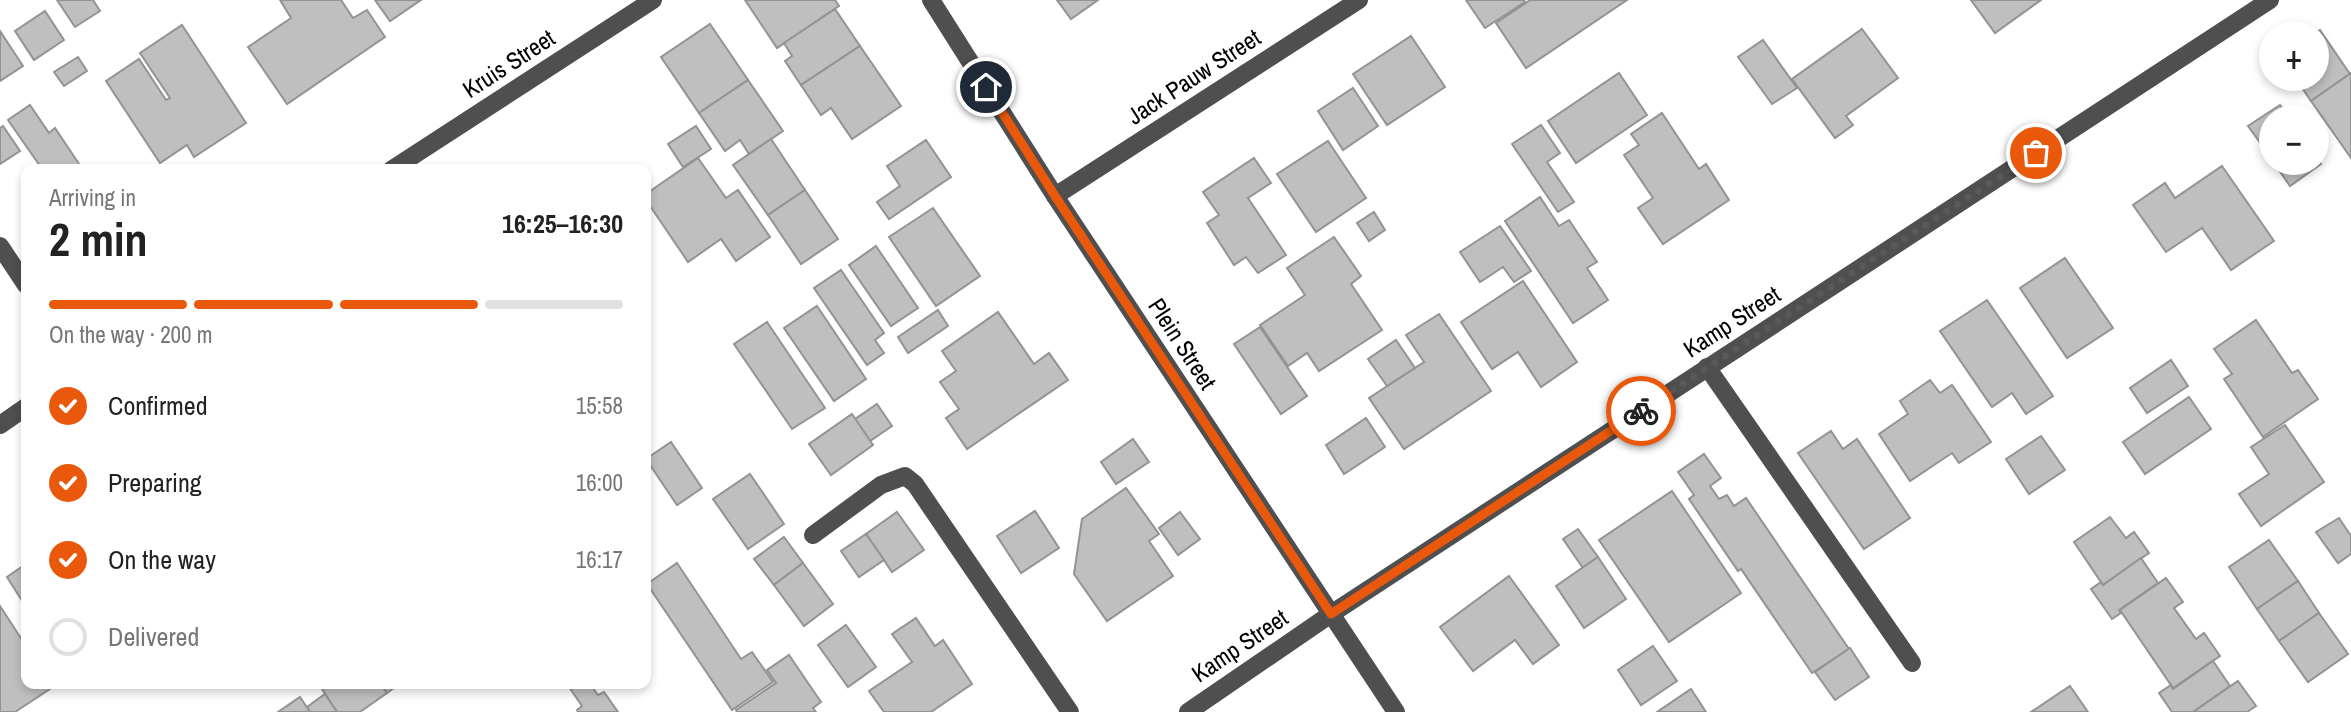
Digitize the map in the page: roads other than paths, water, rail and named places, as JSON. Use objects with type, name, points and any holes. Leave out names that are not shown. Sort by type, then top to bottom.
[{"type":"street","name":"Kruis Street","points":[[400,164],[653,0]]},
{"type":"street","name":"Plein Street","points":[[931,0],[1055,196],[1396,712]]},
{"type":"street","name":"Jack Pauw Street","points":[[1055,196],[1359,0]]},
{"type":"street","name":"Kamp Street","points":[[1188,712],[1331,614],[2270,0]]},
{"type":"street","points":[[0,246],[21,278]]},
{"type":"street","points":[[1707,367],[1754,430],[1912,663]]},
{"type":"street","points":[[0,425],[21,410]]},
{"type":"street","points":[[813,535],[881,485],[905,475],[915,484],[1070,712]]}]
